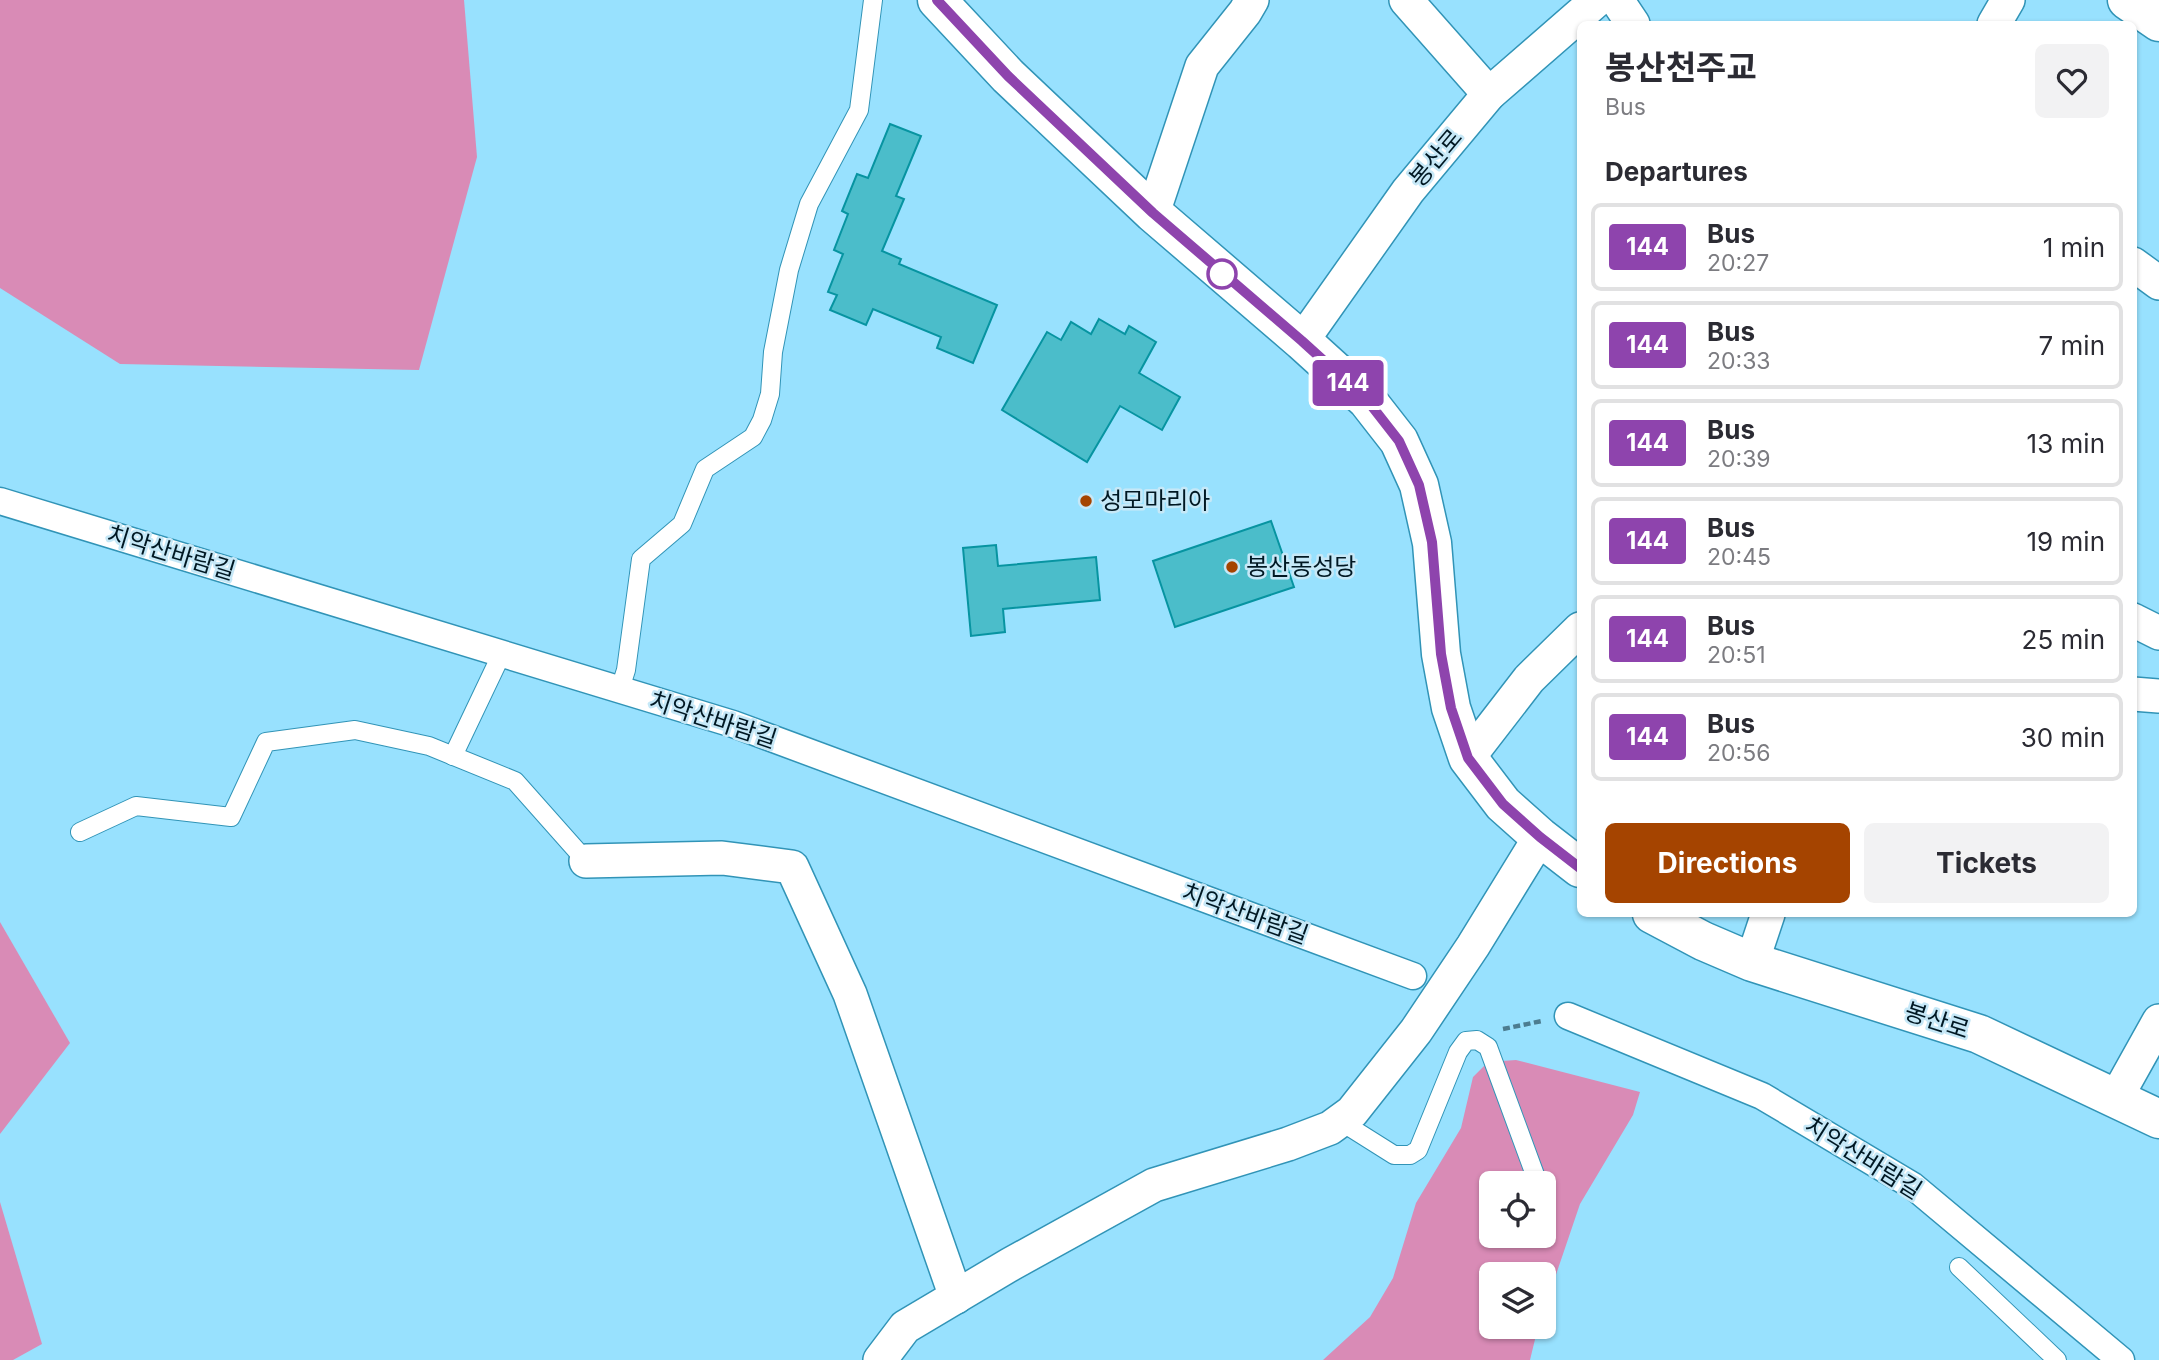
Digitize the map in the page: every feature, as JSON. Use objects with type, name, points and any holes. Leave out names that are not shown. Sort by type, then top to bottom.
[{"type":"street","points":[[937,0],[1008,76],[1153,213],[1367,400],[1399,441],[1419,485],[1432,542],[1441,654],[1451,708],[1468,758],[1503,804],[1577,866]]},
{"type":"street","points":[[1153,213],[1202,66],[1252,0]]},
{"type":"street","points":[[1406,0],[1489,94]]},
{"type":"street","name":"봉산로","points":[[1302,341],[1408,191],[1489,94],[1597,0]]},
{"type":"street","points":[[1616,0],[1631,21]]},
{"type":"street","points":[[1996,21],[2008,0]]},
{"type":"street","points":[[2127,0],[2159,22]]},
{"type":"street","points":[[2137,267],[2159,283]]},
{"type":"street","name":"치악산바람길","points":[[0,501],[747,729],[1413,976]]},
{"type":"street","points":[[2137,622],[2159,633]]},
{"type":"street","points":[[1468,758],[1529,679],[1577,632]]},
{"type":"street","points":[[2137,694],[2159,696]]},
{"type":"street","points":[[880,1360],[905,1327],[1010,1264],[1154,1185],[1288,1144],[1330,1128],[1352,1112],[1416,1031],[1480,935],[1540,837]]},
{"type":"street","points":[[586,861],[722,858],[792,867],[850,994],[956,1297]]},
{"type":"street","name":"봉산로","points":[[1658,917],[1703,941],[1752,962],[1979,1034],[2159,1119]]},
{"type":"street","points":[[1752,962],[1767,917]]},
{"type":"street","name":"치악산바람길","points":[[1568,1016],[1762,1096],[1913,1186],[2121,1360]]},
{"type":"street","points":[[2116,1098],[2159,1021]]},
{"type":"lane","points":[[620,690],[626,670],[641,559],[682,524],[705,469],[753,437],[762,420],[770,394],[773,352],[789,270],[809,204],[859,110],[873,0]]},
{"type":"lane","points":[[453,756],[502,653]]},
{"type":"lane","points":[[80,832],[136,806],[231,817],[266,742],[355,730],[429,746],[515,781],[586,861]]},
{"type":"lane","points":[[1340,1121],[1394,1155],[1410,1155],[1418,1150],[1458,1052],[1466,1041],[1477,1040],[1488,1047],[1534,1171]]},
{"type":"lane","points":[[1959,1267],[2057,1360]]},
{"type":"path","points":[[1477,1040],[1489,1031],[1568,1016]]},
{"type":"shaded area","points":[[0,0],[464,0],[477,157],[419,370],[120,364],[0,288]]},
{"type":"shaded area","points":[[0,922],[70,1043],[0,1134]]},
{"type":"shaded area","points":[[1516,1060],[1640,1092],[1633,1115],[1580,1204],[1556,1275],[1556,1262],[1479,1262],[1479,1339],[1535,1339],[1530,1360],[1323,1360],[1370,1317],[1393,1278],[1416,1203],[1461,1128],[1473,1077],[1488,1062]]},
{"type":"shaded area","points":[[0,1202],[42,1344],[13,1360],[0,1360]]},
{"type":"building","points":[[890,124],[921,136],[896,196],[904,199],[882,251],[901,259],[899,264],[997,305],[973,363],[937,348],[941,337],[873,309],[866,325],[830,310],[837,295],[828,292],[843,254],[834,250],[848,214],[842,211],[857,174],[868,178]]},
{"type":"building","points":[[1099,319],[1125,334],[1129,326],[1156,342],[1139,373],[1180,397],[1162,430],[1120,406],[1087,462],[1002,410],[1047,332],[1061,340],[1071,322],[1091,334]]},
{"type":"building","points":[[1271,521],[1294,587],[1175,627],[1153,561]]},
{"type":"building","points":[[996,545],[998,566],[1096,557],[1100,600],[1003,609],[1005,632],[971,636],[963,548]]},
{"type":"bus line","name":"144","points":[[937,0],[1008,76],[1153,213],[1367,400],[1399,441],[1419,485],[1432,542],[1441,654],[1451,708],[1468,758],[1503,804],[1577,866]]},
{"type":"place","name":"성모마리아","points":[[1086,501]]},
{"type":"place","name":"봉산동성당","points":[[1232,567]]}]
